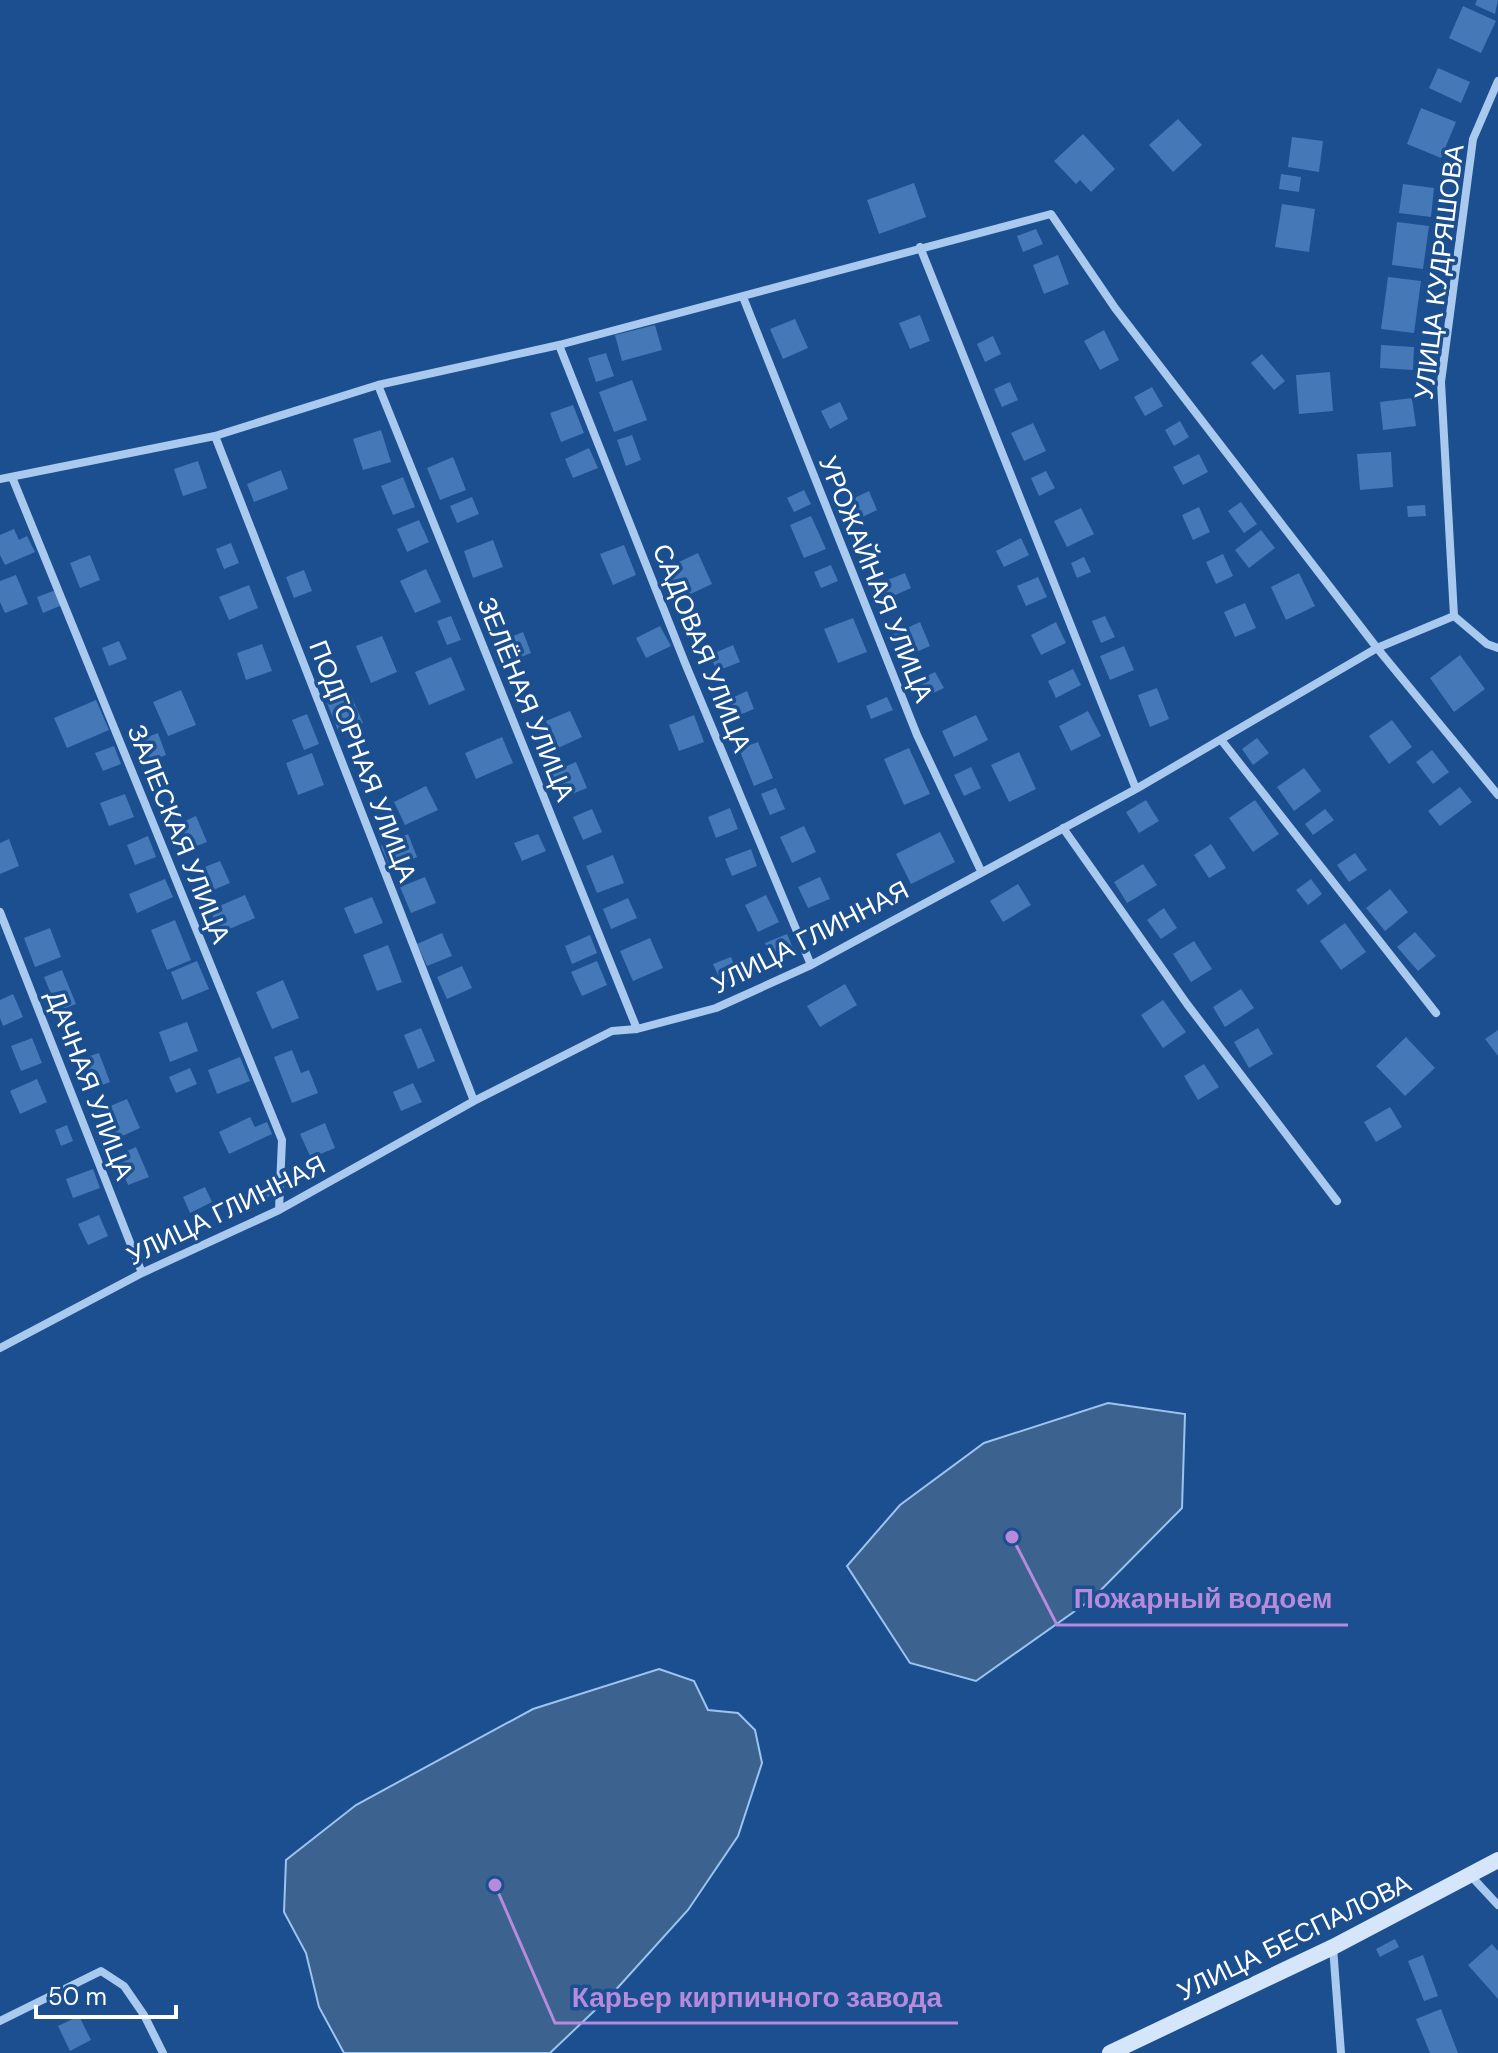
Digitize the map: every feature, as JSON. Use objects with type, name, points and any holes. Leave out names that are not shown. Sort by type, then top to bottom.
[{"type":"main road","name":"УЛИЦА БЕСПАЛОВА","points":[[1110,2053],[1333,1947],[1498,1860]]},
{"type":"street","name":"УЛИЦА КУДРЯШОВА","points":[[1454,616],[1441,382],[1473,139],[1498,81]]},
{"type":"street","points":[[0,479],[215,436],[378,385],[559,345],[1051,214],[1115,308],[1377,648],[1498,795]]},
{"type":"street","points":[[920,247],[1136,789]]},
{"type":"street","name":"УРОЖАЙНАЯ УЛИЦА","points":[[743,297],[917,735],[981,871]]},
{"type":"street","name":"САДОВАЯ УЛИЦА","points":[[559,345],[685,663],[811,965]]},
{"type":"street","name":"ЗЕЛЁНАЯ УЛИЦА","points":[[378,385],[637,1029]]},
{"type":"street","name":"ПОДГОРНАЯ УЛИЦА","points":[[215,436],[474,1101]]},
{"type":"street","name":"ЗАЛЕСКАЯ УЛИЦА","points":[[12,477],[282,1140],[279,1210]]},
{"type":"street","points":[[1454,616],[1487,644],[1498,648]]},
{"type":"street","name":"УЛИЦА ГЛИННАЯ","points":[[0,1348],[142,1273],[279,1210],[474,1101],[612,1031],[637,1029],[716,1008],[811,965],[1222,741],[1377,648],[1454,616]]},
{"type":"street","points":[[1222,741],[1436,1013]]},
{"type":"street","points":[[1063,828],[1187,1004],[1337,1201]]},
{"type":"street","name":"ДАЧНАЯ УЛИЦА","points":[[0,912],[142,1273]]},
{"type":"street","points":[[1471,1876],[1498,1905]]},
{"type":"street","points":[[1333,1947],[1341,2053]]},
{"type":"street","points":[[0,2021],[101,1971],[124,1986],[144,2015],[163,2053]]},
{"type":"water","points":[[1108,1403],[1185,1414],[1182,1508],[1092,1599],[976,1681],[910,1663],[847,1566],[900,1505],[984,1443]]},
{"type":"water","points":[[659,1669],[694,1681],[708,1710],[738,1713],[755,1730],[762,1763],[738,1836],[688,1910],[612,1994],[550,2053],[344,2053],[319,2007],[306,1953],[284,1912],[286,1860],[356,1805],[533,1709]]},
{"type":"building","points":[[1477,0],[1498,0],[1495,14],[1475,5]]},
{"type":"building","points":[[1463,6],[1496,21],[1481,53],[1449,38]]},
{"type":"building","points":[[1438,68],[1470,82],[1461,103],[1429,88]]},
{"type":"building","points":[[1421,108],[1456,122],[1441,158],[1407,144]]},
{"type":"building","points":[[1178,119],[1202,145],[1173,172],[1149,145]]},
{"type":"building","points":[[1083,134],[1115,169],[1091,192],[1080,180],[1076,184],[1054,161]]},
{"type":"building","points":[[1292,137],[1323,141],[1319,172],[1288,167]]},
{"type":"building","points":[[1281,174],[1301,177],[1299,192],[1279,189]]},
{"type":"building","points":[[914,183],[926,217],[879,234],[867,200]]},
{"type":"building","points":[[1403,184],[1434,188],[1431,217],[1399,213]]},
{"type":"building","points":[[1282,204],[1315,209],[1309,252],[1275,247]]},
{"type":"building","points":[[1397,222],[1429,226],[1423,269],[1392,265]]},
{"type":"building","points":[[1036,229],[1043,244],[1023,252],[1017,236]]},
{"type":"building","points":[[1058,255],[1069,284],[1044,294],[1033,265]]},
{"type":"building","points":[[1388,277],[1421,281],[1414,333],[1381,329]]},
{"type":"building","points":[[920,315],[930,341],[910,349],[899,323]]},
{"type":"building","points":[[795,319],[808,348],[783,359],[770,329]]},
{"type":"building","points":[[655,325],[662,350],[622,361],[615,335]]},
{"type":"building","points":[[1104,330],[1119,360],[1100,370],[1084,341]]},
{"type":"building","points":[[993,336],[1001,354],[985,362],[977,344]]},
{"type":"building","points":[[1381,345],[1414,347],[1413,370],[1380,368]]},
{"type":"building","points":[[606,353],[614,376],[596,382],[588,358]]},
{"type":"building","points":[[1262,354],[1285,381],[1274,390],[1251,363]]},
{"type":"building","points":[[1330,372],[1333,411],[1299,414],[1296,375]]},
{"type":"building","points":[[632,380],[647,420],[614,432],[599,392]]},
{"type":"building","points":[[1010,382],[1018,400],[1002,407],[994,389]]},
{"type":"building","points":[[1152,387],[1163,406],[1145,416],[1134,397]]},
{"type":"building","points":[[1412,398],[1416,426],[1383,430],[1380,402]]},
{"type":"building","points":[[840,402],[848,419],[830,429],[821,411]]},
{"type":"building","points":[[573,405],[584,433],[561,442],[550,413]]},
{"type":"building","points":[[1180,421],[1189,437],[1174,446],[1165,430]]},
{"type":"building","points":[[1033,423],[1046,451],[1024,461],[1011,433]]},
{"type":"building","points":[[381,430],[391,462],[363,470],[353,439]]},
{"type":"building","points":[[632,435],[641,460],[626,466],[617,440]]},
{"type":"building","points":[[589,448],[598,468],[573,478],[565,459]]},
{"type":"building","points":[[1391,452],[1393,487],[1360,490],[1357,454]]},
{"type":"building","points":[[1199,454],[1208,472],[1183,485],[1173,467]]},
{"type":"building","points":[[453,457],[466,490],[440,500],[427,468]]},
{"type":"building","points":[[198,461],[207,488],[183,496],[174,469]]},
{"type":"building","points":[[281,470],[288,489],[254,502],[247,484]]},
{"type":"building","points":[[1046,471],[1055,488],[1039,496],[1031,478]]},
{"type":"building","points":[[403,477],[415,507],[393,515],[381,486]]},
{"type":"building","points":[[804,490],[811,504],[794,512],[787,498]]},
{"type":"building","points":[[869,491],[877,510],[858,519],[850,500]]},
{"type":"building","points":[[472,497],[479,514],[457,523],[450,506]]},
{"type":"building","points":[[1241,502],[1257,524],[1244,533],[1228,511]]},
{"type":"building","points":[[1425,505],[1426,516],[1408,517],[1407,506]]},
{"type":"building","points":[[1199,507],[1210,532],[1193,540],[1182,515]]},
{"type":"building","points":[[1081,508],[1094,534],[1067,547],[1054,521]]},
{"type":"building","points":[[811,516],[826,549],[804,558],[790,525]]},
{"type":"building","points":[[419,520],[429,542],[407,552],[397,529]]},
{"type":"building","points":[[14,529],[19,540],[27,536],[35,552],[5,565],[0,555],[0,535]]},
{"type":"building","points":[[1261,530],[1275,548],[1249,568],[1235,550]]},
{"type":"building","points":[[1021,538],[1029,555],[1004,567],[996,551]]},
{"type":"building","points":[[493,540],[503,567],[473,578],[464,551]]},
{"type":"building","points":[[231,543],[239,563],[224,569],[216,549]]},
{"type":"building","points":[[624,545],[636,575],[613,585],[600,554]]},
{"type":"building","points":[[698,553],[712,584],[680,599],[666,568]]},
{"type":"building","points":[[1223,554],[1233,576],[1216,584],[1206,562]]},
{"type":"building","points":[[90,555],[100,580],[80,588],[70,563]]},
{"type":"building","points":[[1084,557],[1091,572],[1077,578],[1071,563]]},
{"type":"building","points":[[831,565],[838,581],[821,588],[814,572]]},
{"type":"building","points":[[426,569],[441,602],[415,613],[400,581]]},
{"type":"building","points":[[304,570],[312,591],[294,598],[286,577]]},
{"type":"building","points":[[905,573],[911,588],[882,601],[875,585]]},
{"type":"building","points":[[1299,573],[1315,606],[1286,620],[1271,587]]},
{"type":"building","points":[[16,575],[28,604],[5,613],[0,602],[0,581]]},
{"type":"building","points":[[1038,577],[1047,597],[1026,606],[1017,586]]},
{"type":"building","points":[[249,585],[258,608],[229,620],[219,597]]},
{"type":"building","points":[[56,590],[62,605],[43,613],[37,597]]},
{"type":"building","points":[[1245,603],[1256,628],[1235,637],[1224,612]]},
{"type":"building","points":[[451,616],[461,640],[447,645],[437,621]]},
{"type":"building","points":[[1105,616],[1115,637],[1101,643],[1092,621]]},
{"type":"building","points":[[853,618],[867,652],[838,663],[824,629]]},
{"type":"building","points":[[920,622],[930,646],[905,657],[894,634]]},
{"type":"building","points":[[1056,622],[1066,643],[1041,655],[1031,635]]},
{"type":"building","points":[[660,626],[671,646],[646,658],[636,638]]},
{"type":"building","points":[[523,632],[531,653],[499,666],[491,645]]},
{"type":"building","points":[[382,636],[397,672],[371,683],[356,646]]},
{"type":"building","points":[[119,641],[127,659],[109,666],[102,648]]},
{"type":"building","points":[[262,644],[272,671],[246,680],[237,653]]},
{"type":"building","points":[[733,645],[740,662],[717,671],[710,655]]},
{"type":"building","points":[[1124,646],[1134,670],[1110,680],[1100,656]]},
{"type":"building","points":[[1460,655],[1485,689],[1454,712],[1430,678]]},
{"type":"building","points":[[451,657],[465,690],[429,705],[415,672]]},
{"type":"building","points":[[1073,669],[1081,685],[1056,698],[1048,681]]},
{"type":"building","points":[[935,672],[944,688],[925,697],[917,681]]},
{"type":"building","points":[[1157,688],[1169,719],[1150,727],[1138,695]]},
{"type":"building","points":[[181,690],[196,725],[168,736],[153,702]]},
{"type":"building","points":[[747,691],[754,709],[732,718],[725,701]]},
{"type":"building","points":[[350,693],[363,723],[339,733],[327,703]]},
{"type":"building","points":[[887,697],[893,710],[871,719],[866,706]]},
{"type":"building","points":[[96,700],[109,730],[67,748],[54,718]]},
{"type":"building","points":[[570,711],[582,737],[558,748],[546,721]]},
{"type":"building","points":[[1088,711],[1101,736],[1071,751],[1059,726]]},
{"type":"building","points":[[307,714],[319,744],[304,750],[292,720]]},
{"type":"building","points":[[694,715],[704,742],[679,751],[669,725]]},
{"type":"building","points":[[976,715],[988,740],[954,757],[942,731]]},
{"type":"building","points":[[1392,720],[1412,747],[1389,764],[1369,736]]},
{"type":"building","points":[[158,733],[166,755],[150,761],[142,739]]},
{"type":"building","points":[[502,737],[513,763],[476,779],[465,753]]},
{"type":"building","points":[[1257,738],[1269,753],[1253,765],[1242,749]]},
{"type":"building","points":[[758,742],[773,778],[754,786],[739,749]]},
{"type":"building","points":[[114,746],[121,764],[103,771],[95,753]]},
{"type":"building","points":[[909,748],[930,794],[904,805],[884,759]]},
{"type":"building","points":[[1432,750],[1449,772],[1433,784],[1416,762]]},
{"type":"building","points":[[1019,752],[1036,789],[1009,802],[991,765]]},
{"type":"building","points":[[312,753],[324,785],[298,795],[286,763]]},
{"type":"building","points":[[576,762],[587,788],[562,798],[551,773]]},
{"type":"building","points":[[971,767],[981,788],[964,796],[954,775]]},
{"type":"building","points":[[1304,768],[1321,791],[1294,811],[1277,787]]},
{"type":"building","points":[[426,786],[438,810],[405,825],[394,802]]},
{"type":"building","points":[[1460,787],[1472,802],[1440,826],[1428,811]]},
{"type":"building","points":[[776,788],[785,809],[770,815],[761,794]]},
{"type":"building","points":[[125,794],[134,817],[109,826],[100,803]]},
{"type":"building","points":[[1146,800],[1159,821],[1139,833],[1126,812]]},
{"type":"building","points":[[1255,800],[1279,834],[1253,852],[1229,818]]},
{"type":"building","points":[[730,808],[738,829],[716,838],[708,817]]},
{"type":"building","points":[[592,809],[602,832],[583,840],[573,817]]},
{"type":"building","points":[[1325,809],[1334,820],[1313,835],[1305,824]]},
{"type":"building","points":[[196,816],[207,842],[189,849],[179,824]]},
{"type":"building","points":[[804,826],[816,852],[792,863],[780,837]]},
{"type":"building","points":[[940,832],[955,862],[911,884],[896,854]]},
{"type":"building","points":[[408,834],[417,857],[390,868],[381,846]]},
{"type":"building","points":[[538,834],[546,851],[522,861],[514,843]]},
{"type":"building","points":[[148,836],[156,857],[135,865],[127,845]]},
{"type":"building","points":[[9,839],[19,866],[0,874],[0,843]]},
{"type":"building","points":[[1211,844],[1226,868],[1209,878],[1194,855]]},
{"type":"building","points":[[751,849],[757,866],[732,876],[725,859]]},
{"type":"building","points":[[1355,853],[1367,870],[1349,882],[1337,865]]},
{"type":"building","points":[[613,855],[624,883],[597,893],[586,866]]},
{"type":"building","points":[[220,861],[230,883],[206,893],[197,870]]},
{"type":"building","points":[[1143,864],[1157,885],[1127,903],[1114,882]]},
{"type":"building","points":[[425,877],[436,903],[411,913],[400,887]]},
{"type":"building","points":[[820,877],[830,899],[808,908],[798,887]]},
{"type":"building","points":[[165,879],[173,897],[137,913],[129,894]]},
{"type":"building","points":[[1311,879],[1322,894],[1308,905],[1296,890]]},
{"type":"building","points":[[1018,884],[1031,905],[1003,922],[990,901]]},
{"type":"building","points":[[1390,889],[1408,912],[1385,931],[1366,908]]},
{"type":"building","points":[[245,895],[255,918],[220,933],[210,910]]},
{"type":"building","points":[[766,895],[779,922],[758,932],[745,905]]},
{"type":"building","points":[[372,897],[383,923],[355,934],[344,908]]},
{"type":"building","points":[[628,898],[637,918],[611,929],[603,909]]},
{"type":"building","points":[[1164,908],[1177,928],[1161,939],[1147,920]]},
{"type":"building","points":[[175,920],[191,960],[167,970],[151,930]]},
{"type":"building","points":[[1345,923],[1366,952],[1341,970],[1320,941]]},
{"type":"building","points":[[50,928],[61,957],[35,967],[24,938]]},
{"type":"building","points":[[1415,932],[1436,956],[1418,971],[1397,947]]},
{"type":"building","points":[[442,933],[452,956],[427,966],[417,944]]},
{"type":"building","points":[[787,934],[795,953],[772,962],[765,943]]},
{"type":"building","points":[[590,935],[597,953],[572,964],[565,946]]},
{"type":"building","points":[[650,938],[663,968],[633,981],[620,951]]},
{"type":"building","points":[[1194,941],[1212,969],[1191,982],[1173,954]]},
{"type":"building","points":[[388,945],[402,982],[377,991],[363,955]]},
{"type":"building","points":[[731,957],[739,977],[722,984],[713,964]]},
{"type":"building","points":[[197,961],[209,989],[182,1000],[171,972]]},
{"type":"building","points":[[597,961],[607,985],[582,996],[571,972]]},
{"type":"building","points":[[462,966],[472,988],[447,999],[437,977]]},
{"type":"building","points":[[62,970],[76,1004],[58,1011],[44,977]]},
{"type":"building","points":[[283,980],[299,1018],[272,1029],[256,992]]},
{"type":"building","points":[[845,984],[857,1005],[820,1027],[807,1006]]},
{"type":"building","points":[[1241,989],[1254,1008],[1225,1027],[1213,1007]]},
{"type":"building","points":[[13,994],[23,1017],[3,1026],[0,1000]]},
{"type":"building","points":[[1163,1000],[1186,1032],[1163,1048],[1141,1015]]},
{"type":"building","points":[[187,1022],[198,1051],[170,1062],[159,1032]]},
{"type":"building","points":[[421,1028],[435,1061],[418,1069],[404,1035]]},
{"type":"building","points":[[1258,1028],[1273,1054],[1249,1068],[1234,1042]]},
{"type":"building","points":[[1498,1030],[1498,1056],[1485,1039]]},
{"type":"building","points":[[1406,1037],[1435,1068],[1405,1096],[1376,1066]]},
{"type":"building","points":[[32,1038],[42,1063],[21,1071],[11,1046]]},
{"type":"building","points":[[292,1050],[301,1073],[309,1070],[318,1093],[292,1103],[274,1057]]},
{"type":"building","points":[[99,1053],[110,1082],[87,1091],[75,1061]]},
{"type":"building","points":[[240,1057],[250,1081],[217,1094],[208,1070]]},
{"type":"building","points":[[1204,1064],[1219,1087],[1198,1100],[1184,1076]]},
{"type":"building","points":[[190,1068],[197,1084],[176,1093],[169,1077]]},
{"type":"building","points":[[37,1079],[47,1102],[20,1114],[10,1091]]},
{"type":"building","points":[[413,1083],[422,1102],[401,1111],[393,1092]]},
{"type":"building","points":[[127,1099],[140,1128],[109,1142],[96,1112]]},
{"type":"building","points":[[1390,1107],[1402,1127],[1376,1142],[1364,1122]]},
{"type":"building","points":[[250,1117],[255,1127],[267,1122],[272,1134],[229,1154],[219,1132]]},
{"type":"building","points":[[325,1123],[335,1148],[311,1158],[300,1134]]},
{"type":"building","points":[[67,1125],[73,1141],[61,1146],[55,1130]]},
{"type":"building","points":[[136,1147],[149,1177],[128,1185],[116,1156]]},
{"type":"building","points":[[93,1169],[100,1188],[73,1198],[66,1179]]},
{"type":"building","points":[[266,1186],[270,1196],[256,1203],[251,1193]]},
{"type":"building","points":[[205,1187],[212,1202],[190,1213],[183,1197]]},
{"type":"building","points":[[99,1215],[108,1236],[88,1245],[78,1224]]},
{"type":"building","points":[[1395,1939],[1399,1947],[1380,1957],[1376,1949]]},
{"type":"building","points":[[1492,1944],[1498,1951],[1498,1999],[1468,1965]]},
{"type":"building","points":[[1423,1955],[1438,1996],[1424,2001],[1408,1961]]},
{"type":"building","points":[[1441,2009],[1458,2053],[1430,2053],[1416,2019]]},
{"type":"building","points":[[79,2016],[91,2040],[70,2051],[58,2026]]},
{"type":"place","name":"Пожарный водоем","points":[[1012,1537]]},
{"type":"place","name":"Карьер кирпичного завода","points":[[495,1885]]}]
